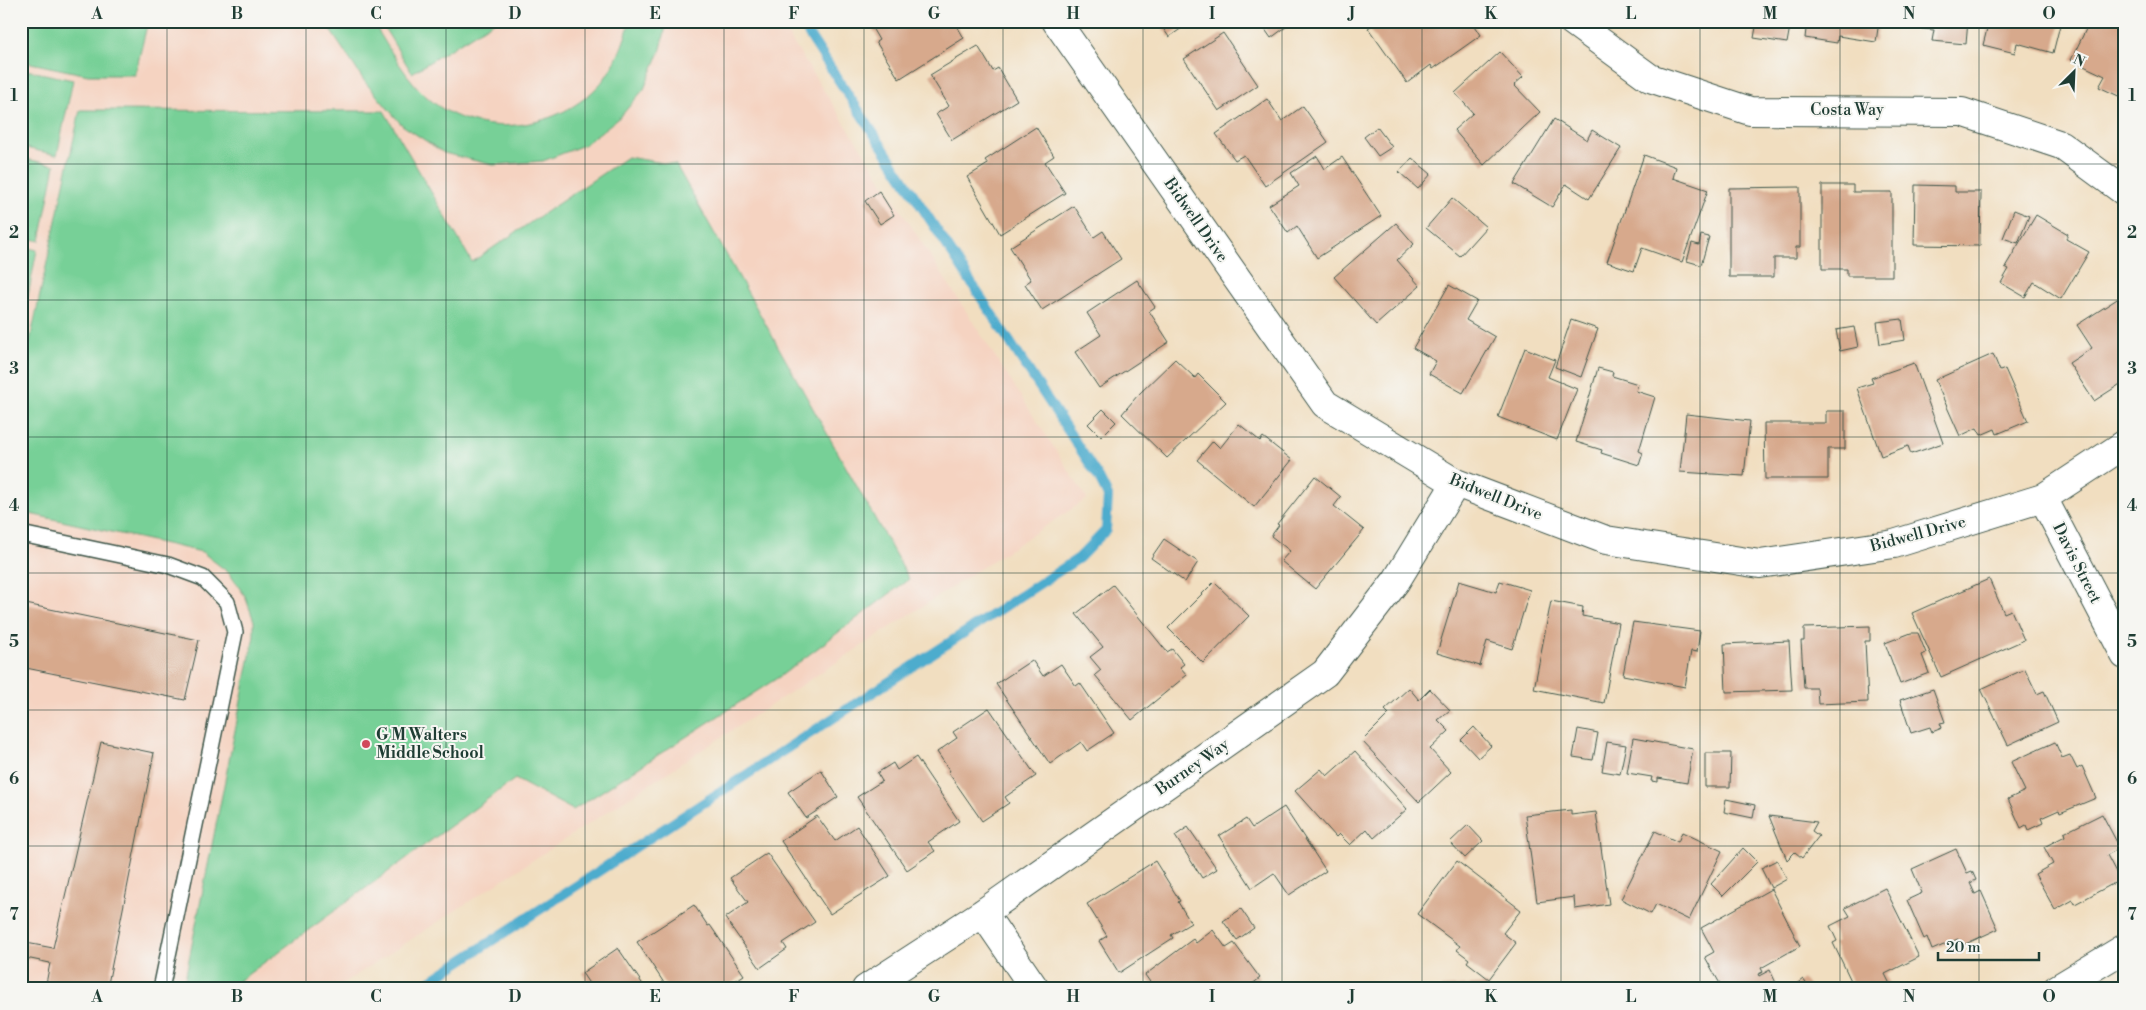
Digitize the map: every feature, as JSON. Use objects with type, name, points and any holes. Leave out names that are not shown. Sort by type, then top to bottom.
[{"type":"street","name":"Bidwell Drive","points":[[1056,21],[1325,404],[1456,483],[1606,540],[1760,564],[1894,544],[2043,498],[2125,444]]},
{"type":"street","name":"Costa Way","points":[[1572,21],[1650,78],[1750,111],[1962,112],[2061,145],[2125,192]]},
{"type":"street","name":"Burney Way","points":[[866,989],[983,913],[1325,674],[1396,582],[1456,483]]},
{"type":"street","name":"Davis Street","points":[[2043,498],[2125,656]]},
{"type":"street","points":[[983,913],[1035,989]]},
{"type":"street","points":[[2058,989],[2125,948]]},
{"type":"lane","points":[[21,534],[168,565],[203,578],[227,602],[234,632],[160,989]]},
{"type":"shaded area","name":"G M Walters Middle School","points":[[21,21],[779,21],[1087,499],[335,989],[21,989]]},
{"type":"green space","points":[[21,21],[148,21],[135,75],[88,75],[21,61]]},
{"type":"green space","points":[[324,21],[372,21],[392,54],[424,95],[454,115],[498,126],[544,120],[565,111],[584,99],[601,83],[619,54],[630,21],[667,21],[661,49],[644,89],[621,116],[584,145],[543,161],[493,165],[444,153],[402,125],[365,82]]},
{"type":"green space","points":[[380,21],[495,21],[412,73]]},
{"type":"green space","points":[[21,69],[73,80],[57,155],[21,147]]},
{"type":"green space","points":[[80,110],[384,111],[472,262],[627,157],[676,165],[909,579],[782,675],[573,810],[515,779],[228,989],[183,989],[254,636],[254,621],[245,596],[229,573],[202,552],[21,512],[21,382]]},
{"type":"green space","points":[[21,158],[55,165],[40,241],[21,237]]},
{"type":"green space","points":[[21,246],[37,250],[22,326],[21,326]]},
{"type":"building","points":[[868,21],[954,21],[964,38],[899,79],[876,42],[879,40]]},
{"type":"building","points":[[1158,21],[1192,21],[1169,37]]},
{"type":"building","points":[[1259,21],[1294,21],[1271,38]]},
{"type":"building","points":[[1378,21],[1472,21],[1481,35],[1433,69],[1431,65],[1407,83],[1368,28]]},
{"type":"building","points":[[1726,21],[1791,21],[1787,43],[1754,38],[1756,27]]},
{"type":"building","points":[[1807,21],[1879,21],[1876,42],[1838,36],[1837,43],[1805,38]]},
{"type":"building","points":[[1896,21],[1968,21],[1966,44],[1932,41],[1934,30],[1896,26]]},
{"type":"building","points":[[1989,21],[2061,21],[2053,53],[2017,43],[2015,53],[1983,45]]},
{"type":"building","points":[[2090,21],[2125,21],[2125,99],[2099,87],[2105,76],[2071,60]]},
{"type":"building","points":[[1223,33],[1258,85],[1219,111],[1184,59]]},
{"type":"building","points":[[978,46],[993,71],[998,68],[1017,100],[952,140],[936,114],[949,106],[930,75]]},
{"type":"building","points":[[1500,52],[1523,77],[1514,85],[1540,112],[1484,165],[1454,130],[1473,113],[1455,93]]},
{"type":"building","points":[[1267,99],[1282,121],[1303,106],[1328,142],[1265,186],[1244,155],[1235,160],[1216,134]]},
{"type":"building","points":[[1554,119],[1587,140],[1592,130],[1621,148],[1589,199],[1566,184],[1552,207],[1514,184]]},
{"type":"building","points":[[1036,127],[1054,156],[1045,162],[1065,193],[1000,234],[967,177],[988,164],[985,160]]},
{"type":"building","points":[[1377,127],[1392,147],[1378,156],[1364,137]]},
{"type":"building","points":[[1644,155],[1676,167],[1673,178],[1708,190],[1682,262],[1642,248],[1634,271],[1607,262]]},
{"type":"building","points":[[1317,156],[1325,169],[1342,157],[1381,216],[1317,258],[1297,226],[1288,233],[1269,205],[1299,186],[1291,173]]},
{"type":"building","points":[[1412,158],[1431,174],[1418,189],[1399,172]]},
{"type":"building","points":[[1822,185],[1853,185],[1853,192],[1892,192],[1892,276],[1847,276],[1847,269],[1822,269]]},
{"type":"building","points":[[1915,185],[1955,186],[1955,192],[1981,192],[1980,246],[1914,245]]},
{"type":"building","points":[[1800,187],[1800,247],[1796,247],[1796,258],[1774,258],[1774,277],[1729,277],[1729,188]]},
{"type":"building","points":[[879,191],[894,215],[880,224],[865,201]]},
{"type":"building","points":[[1452,198],[1486,227],[1460,256],[1426,228]]},
{"type":"building","points":[[1074,206],[1094,237],[1103,231],[1121,259],[1042,310],[1025,284],[1031,280],[1010,247]]},
{"type":"building","points":[[2014,210],[2029,216],[2018,243],[2003,238]]},
{"type":"building","points":[[2036,215],[2068,234],[2066,239],[2089,252],[2061,299],[2034,282],[2025,297],[2001,283],[2009,269],[2005,267]]},
{"type":"building","points":[[1396,223],[1414,244],[1397,260],[1420,286],[1376,325],[1334,277]]},
{"type":"building","points":[[1701,235],[1709,237],[1701,265],[1687,261],[1692,243],[1699,245]]},
{"type":"building","points":[[1137,280],[1155,307],[1149,311],[1169,342],[1099,388],[1075,352],[1101,335],[1087,313]]},
{"type":"building","points":[[1449,285],[1477,301],[1466,320],[1495,337],[1463,393],[1429,374],[1436,361],[1413,348]]},
{"type":"building","points":[[2125,294],[2125,381],[2094,401],[2069,363],[2092,348],[2077,325]]},
{"type":"building","points":[[1902,319],[1905,340],[1880,344],[1877,322]]},
{"type":"building","points":[[1571,320],[1598,329],[1581,377],[1555,367]]},
{"type":"building","points":[[1854,327],[1858,347],[1840,351],[1836,330]]},
{"type":"building","points":[[1525,348],[1555,360],[1548,377],[1577,389],[1557,440],[1498,417]]},
{"type":"building","points":[[1993,354],[2000,371],[2005,369],[2028,421],[1997,434],[1995,429],[1981,435],[1977,428],[1960,436],[1935,380]]},
{"type":"building","points":[[1175,359],[1195,378],[1198,374],[1226,402],[1167,458],[1122,414],[1138,395]]},
{"type":"building","points":[[1914,363],[1943,443],[1911,454],[1908,446],[1881,456],[1857,388],[1873,383],[1871,378]]},
{"type":"building","points":[[1598,368],[1613,372],[1612,376],[1638,384],[1636,391],[1655,397],[1639,451],[1643,453],[1639,465],[1601,453],[1602,450],[1576,442]]},
{"type":"building","points":[[1103,409],[1116,422],[1101,437],[1088,424]]},
{"type":"building","points":[[1826,411],[1845,411],[1845,449],[1828,449],[1828,479],[1765,479],[1764,423],[1826,423]]},
{"type":"building","points":[[1686,414],[1750,421],[1744,476],[1680,472]]},
{"type":"building","points":[[1239,424],[1260,441],[1263,437],[1292,460],[1254,507],[1197,460],[1213,441],[1220,448]]},
{"type":"building","points":[[1315,476],[1341,497],[1334,506],[1364,530],[1315,589],[1281,561],[1290,551],[1271,536],[1279,525],[1277,524]]},
{"type":"building","points":[[1164,539],[1198,562],[1185,582],[1151,558]]},
{"type":"building","points":[[1989,579],[2004,613],[2011,610],[2024,640],[1941,677],[1912,613]]},
{"type":"building","points":[[1459,581],[1496,592],[1500,581],[1530,590],[1512,649],[1487,641],[1480,666],[1437,653]]},
{"type":"building","points":[[1214,582],[1249,616],[1203,663],[1168,628]]},
{"type":"building","points":[[1113,585],[1167,652],[1172,649],[1184,664],[1180,667],[1187,675],[1132,720],[1095,675],[1101,670],[1090,657],[1103,647],[1076,614]]},
{"type":"building","points":[[1551,601],[1583,607],[1582,616],[1619,623],[1604,703],[1534,689]]},
{"type":"building","points":[[21,603],[199,640],[185,700],[21,667]]},
{"type":"building","points":[[1633,622],[1700,631],[1697,652],[1691,651],[1685,687],[1623,675]]},
{"type":"building","points":[[1870,626],[1870,641],[1865,641],[1868,702],[1818,704],[1817,688],[1804,688],[1801,641],[1804,641],[1804,628]]},
{"type":"building","points":[[1911,633],[1918,633],[1926,653],[1922,655],[1929,673],[1900,684],[1885,643]]},
{"type":"building","points":[[1789,641],[1792,690],[1726,692],[1724,644]]},
{"type":"building","points":[[1032,660],[1043,676],[1061,664],[1076,686],[1080,683],[1114,733],[1087,751],[1081,742],[1050,764],[996,684]]},
{"type":"building","points":[[2025,669],[2037,694],[2044,691],[2058,722],[2008,745],[1981,689]]},
{"type":"building","points":[[1409,688],[1419,700],[1430,689],[1450,710],[1438,720],[1449,731],[1430,749],[1451,772],[1419,802],[1362,741],[1389,714],[1385,710]]},
{"type":"building","points":[[1933,689],[1945,722],[1940,723],[1942,728],[1932,732],[1930,727],[1911,733],[1900,700]]},
{"type":"building","points":[[989,708],[1036,776],[1005,797],[1009,803],[982,821],[948,772],[950,771],[937,752],[957,738],[953,732]]},
{"type":"building","points":[[1474,727],[1491,746],[1478,758],[1461,740]]},
{"type":"building","points":[[1578,729],[1598,733],[1593,760],[1573,757]]},
{"type":"building","points":[[1633,738],[1693,749],[1687,783],[1658,778],[1658,782],[1651,781],[1652,777],[1627,773]]},
{"type":"building","points":[[101,742],[154,753],[107,989],[45,989],[50,963],[21,957],[21,942],[53,948]]},
{"type":"building","points":[[1607,742],[1626,745],[1620,774],[1602,771]]},
{"type":"building","points":[[2055,742],[2062,758],[2070,755],[2077,769],[2082,766],[2096,798],[2060,813],[2059,810],[2041,818],[2043,823],[2028,830],[2026,825],[2021,828],[2008,799],[2025,791],[2011,762]]},
{"type":"building","points":[[1355,751],[1407,809],[1374,838],[1367,829],[1350,845],[1339,834],[1336,837],[1295,791],[1321,769],[1327,776]]},
{"type":"building","points":[[1705,753],[1731,753],[1730,787],[1705,787]]},
{"type":"building","points":[[916,757],[959,821],[928,842],[935,851],[907,870],[857,797],[882,781],[877,773],[893,763],[897,770]]},
{"type":"building","points":[[821,770],[838,797],[806,818],[788,792]]},
{"type":"building","points":[[1726,799],[1755,805],[1753,818],[1724,812]]},
{"type":"building","points":[[1284,807],[1326,871],[1289,895],[1274,873],[1252,888],[1219,836],[1246,819],[1252,828]]},
{"type":"building","points":[[1571,810],[1571,815],[1596,812],[1609,904],[1575,909],[1574,897],[1537,902],[1525,815]]},
{"type":"building","points":[[2102,814],[2120,848],[2107,855],[2120,880],[2075,904],[2073,900],[2055,910],[2035,874],[2053,864],[2044,847],[2065,836],[2064,833]]},
{"type":"building","points":[[817,816],[835,841],[857,826],[890,876],[830,914],[781,841]]},
{"type":"building","points":[[1769,816],[1817,822],[1812,831],[1819,836],[1802,858],[1795,852],[1787,860]]},
{"type":"building","points":[[1468,825],[1483,841],[1465,858],[1450,842]]},
{"type":"building","points":[[1188,827],[1217,869],[1202,878],[1175,836]]},
{"type":"building","points":[[1655,831],[1678,842],[1682,832],[1722,851],[1689,920],[1656,904],[1651,914],[1621,899]]},
{"type":"building","points":[[1743,848],[1757,862],[1723,896],[1711,884]]},
{"type":"building","points":[[1956,849],[1967,873],[1972,871],[1976,880],[1970,883],[1975,894],[1981,891],[1998,929],[1961,946],[1958,939],[1932,950],[1927,937],[1924,939],[1907,900],[1922,893],[1912,869]]},
{"type":"building","points":[[767,853],[815,922],[783,943],[787,949],[760,968],[725,918],[748,902],[730,878]]},
{"type":"building","points":[[1777,860],[1787,879],[1771,888],[1761,868]]},
{"type":"building","points":[[1155,861],[1180,901],[1178,902],[1191,923],[1171,935],[1173,938],[1119,973],[1099,941],[1107,936],[1087,904]]},
{"type":"building","points":[[1457,861],[1521,910],[1503,933],[1516,943],[1489,979],[1467,962],[1469,959],[1457,950],[1460,946],[1417,914]]},
{"type":"building","points":[[1885,888],[1919,957],[1885,974],[1890,984],[1879,989],[1855,989],[1833,943],[1837,941],[1830,926],[1850,916],[1845,908]]},
{"type":"building","points":[[1771,889],[1800,946],[1761,968],[1763,972],[1758,974],[1759,976],[1770,970],[1776,983],[1764,989],[1723,989],[1705,957],[1714,952],[1701,928]]},
{"type":"building","points":[[694,905],[744,975],[723,989],[714,989],[711,985],[705,989],[668,989],[637,942]]},
{"type":"building","points":[[1241,909],[1254,928],[1237,940],[1223,921]]},
{"type":"building","points":[[1213,930],[1226,948],[1234,943],[1260,978],[1246,989],[1155,989],[1145,975],[1193,939],[1196,943]]},
{"type":"building","points":[[618,948],[646,989],[584,989],[590,985],[582,973]]},
{"type":"building","points":[[1803,979],[1810,989],[1790,989]]},
{"type":"building","points":[[1487,984],[1487,989],[1441,989],[1441,987]]},
{"type":"waterway","points":[[418,989],[1079,558],[1106,530],[1108,496],[1099,478],[800,21]]},
{"type":"place","name":"G M Walters Middle School","points":[[366,744]]}]
